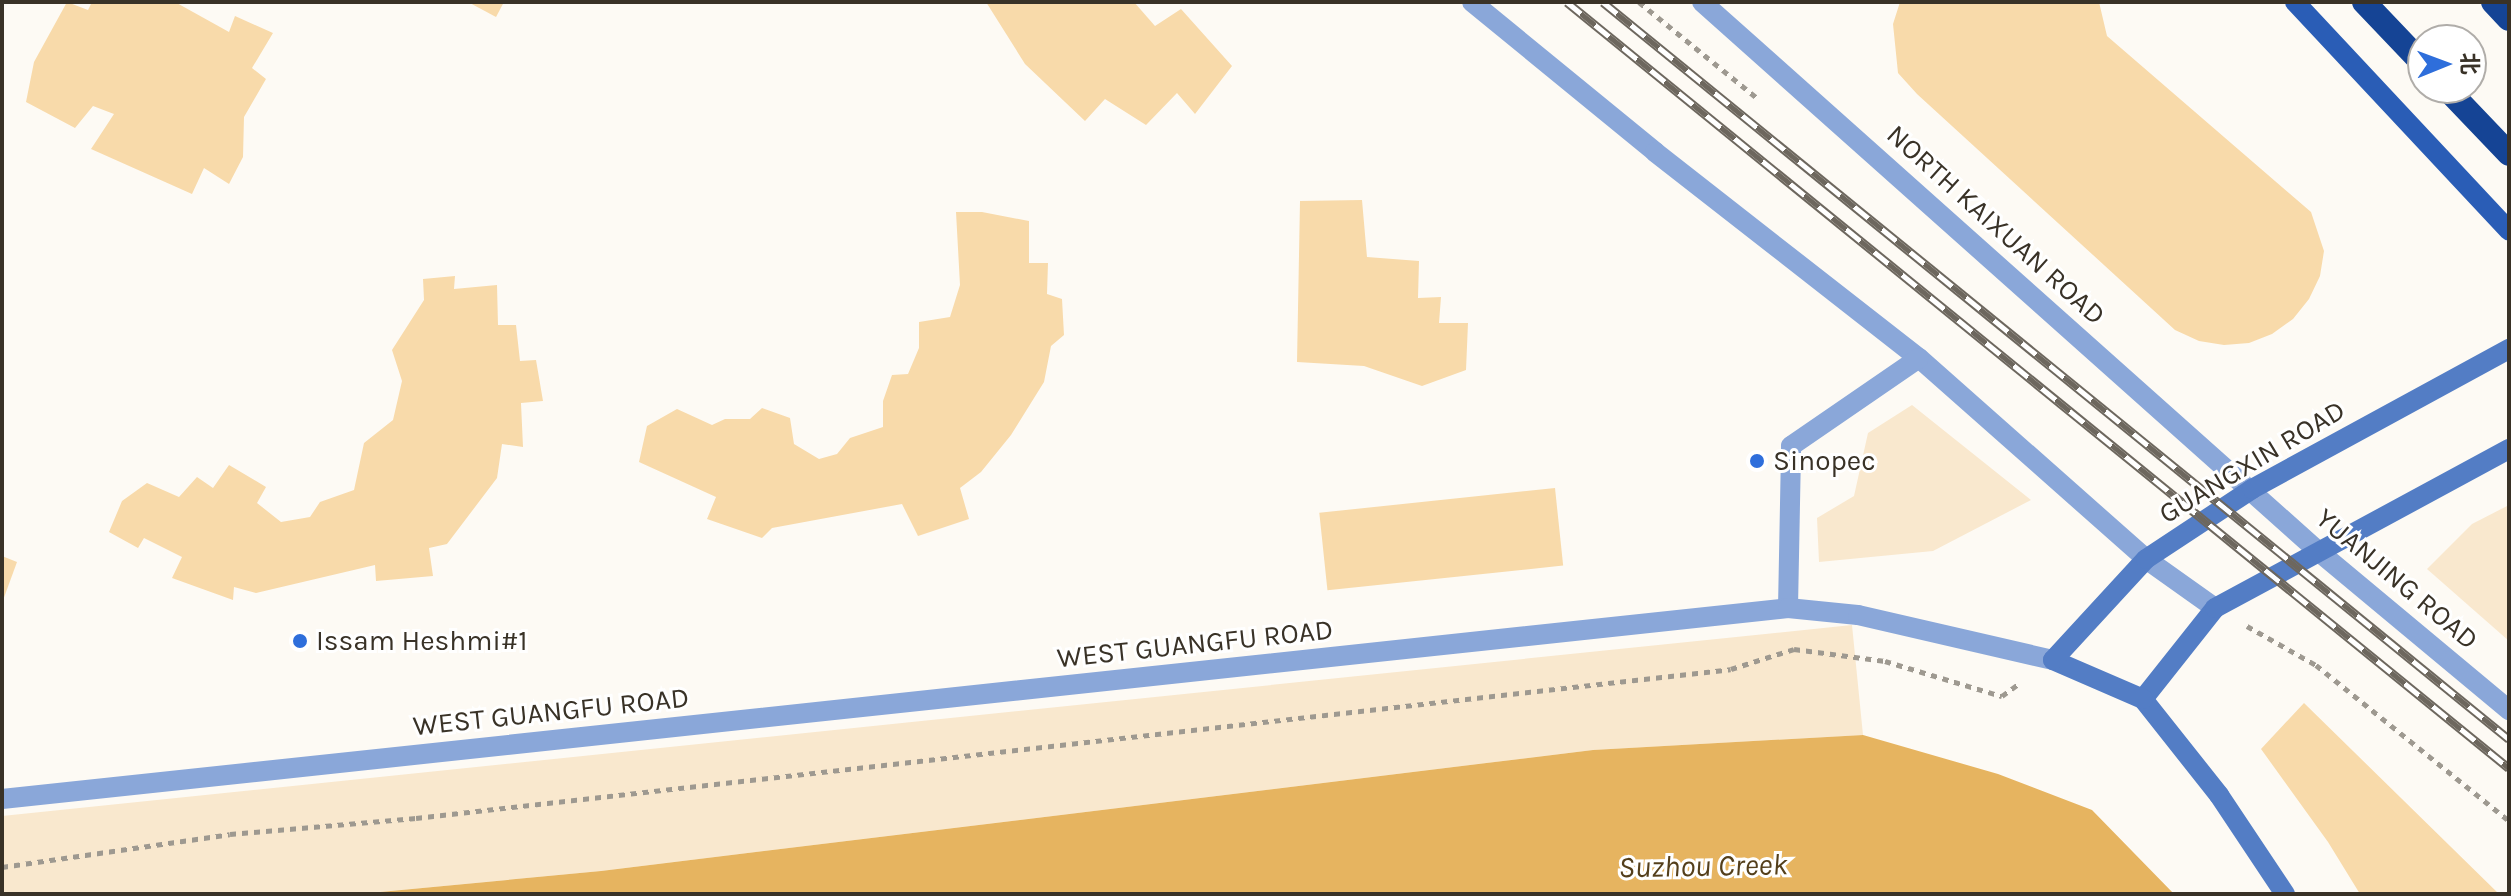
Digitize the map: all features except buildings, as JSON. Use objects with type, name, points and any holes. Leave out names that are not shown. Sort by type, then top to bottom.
[{"type":"highway","points":[[2364,2],[2407,47]]},
{"type":"highway","points":[[2493,2],[2509,19]]},
{"type":"highway","points":[[2461,104],[2509,154]]},
{"type":"main road","points":[[2295,2],[2509,231]]},
{"type":"main road","name":"GUANGXIN ROAD","points":[[2053,660],[2146,559],[2252,489],[2509,349]]},
{"type":"main road","points":[[2143,699],[2215,608],[2509,449]]},
{"type":"main road","name":"WEST GUANGFU ROAD","points":[[2053,660],[2143,699],[2219,795],[2285,894]]},
{"type":"street","points":[[1472,2],[1655,152],[1919,358],[2146,559],[2215,608]]},
{"type":"street","name":"NORTH KAIXUAN ROAD","points":[[1702,2],[2252,489]]},
{"type":"street","points":[[1788,608],[1791,446],[1919,358]]},
{"type":"street","name":"YUANJING ROAD","points":[[2252,489],[2318,551],[2509,710]]},
{"type":"street","name":"WEST GUANGFU ROAD","points":[[2,799],[1788,608],[1858,615],[2053,660]]},
{"type":"path","points":[[2215,608],[2316,665],[2509,821]]},
{"type":"path","points":[[2,867],[230,834],[416,818],[1731,669],[1794,649],[1885,661],[2002,696],[2053,660]]},
{"type":"shaded area","points":[[1912,405],[2031,500],[1933,551],[1819,562],[1817,518],[1854,496],[1868,433]]},
{"type":"shaded area","points":[[2509,505],[2509,641],[2427,569],[2472,524]]},
{"type":"shaded area","points":[[1852,625],[1863,735],[1593,750],[601,871],[359,894],[2,894],[2,816]]},
{"type":"water","name":"Suzhou Creek","points":[[1863,735],[1998,774],[2092,810],[2174,894],[359,894],[601,871],[1593,750]]},
{"type":"railway","points":[[1567,2],[2509,768]]},
{"type":"railway","points":[[1603,2],[2509,739]]},
{"type":"place","name":"Sinopec","points":[[1757,461]]},
{"type":"place","name":"Issam Heshmi#1","points":[[300,641]]}]
